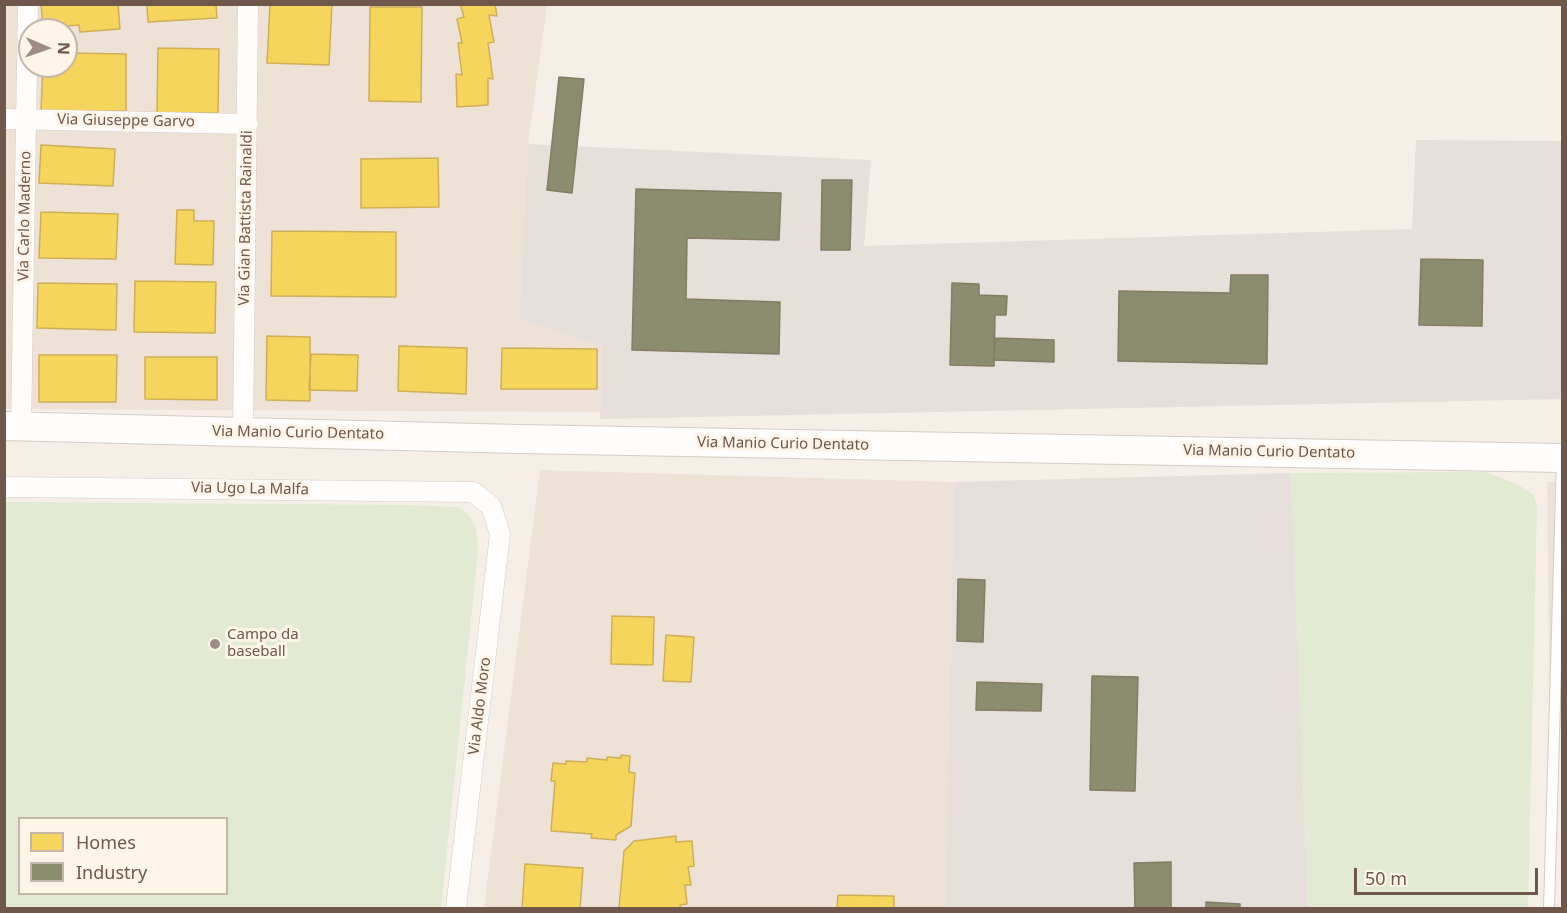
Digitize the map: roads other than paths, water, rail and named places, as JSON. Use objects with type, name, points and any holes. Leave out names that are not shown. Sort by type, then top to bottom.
[{"type":"main road","name":"Via Manio Curio Dentato","points":[[13,426],[1562,458]]},
{"type":"street","name":"Via Carlo Maderno","points":[[13,426],[27,119],[28,4]]},
{"type":"street","name":"Via Gian Battista Rainaldi","points":[[243,432],[248,4]]},
{"type":"street","name":"Via Giuseppe Garvo","points":[[4,119],[248,124]]},
{"type":"street","name":"Via Ugo La Malfa","points":[[4,487],[473,492],[491,506]]},
{"type":"street","name":"Via Aldo Moro","points":[[456,909],[500,534],[491,506]]},
{"type":"lane","points":[[1549,909],[1559,643],[1562,458]]},
{"type":"place","name":"Campo da baseball","points":[[215,644]]}]
